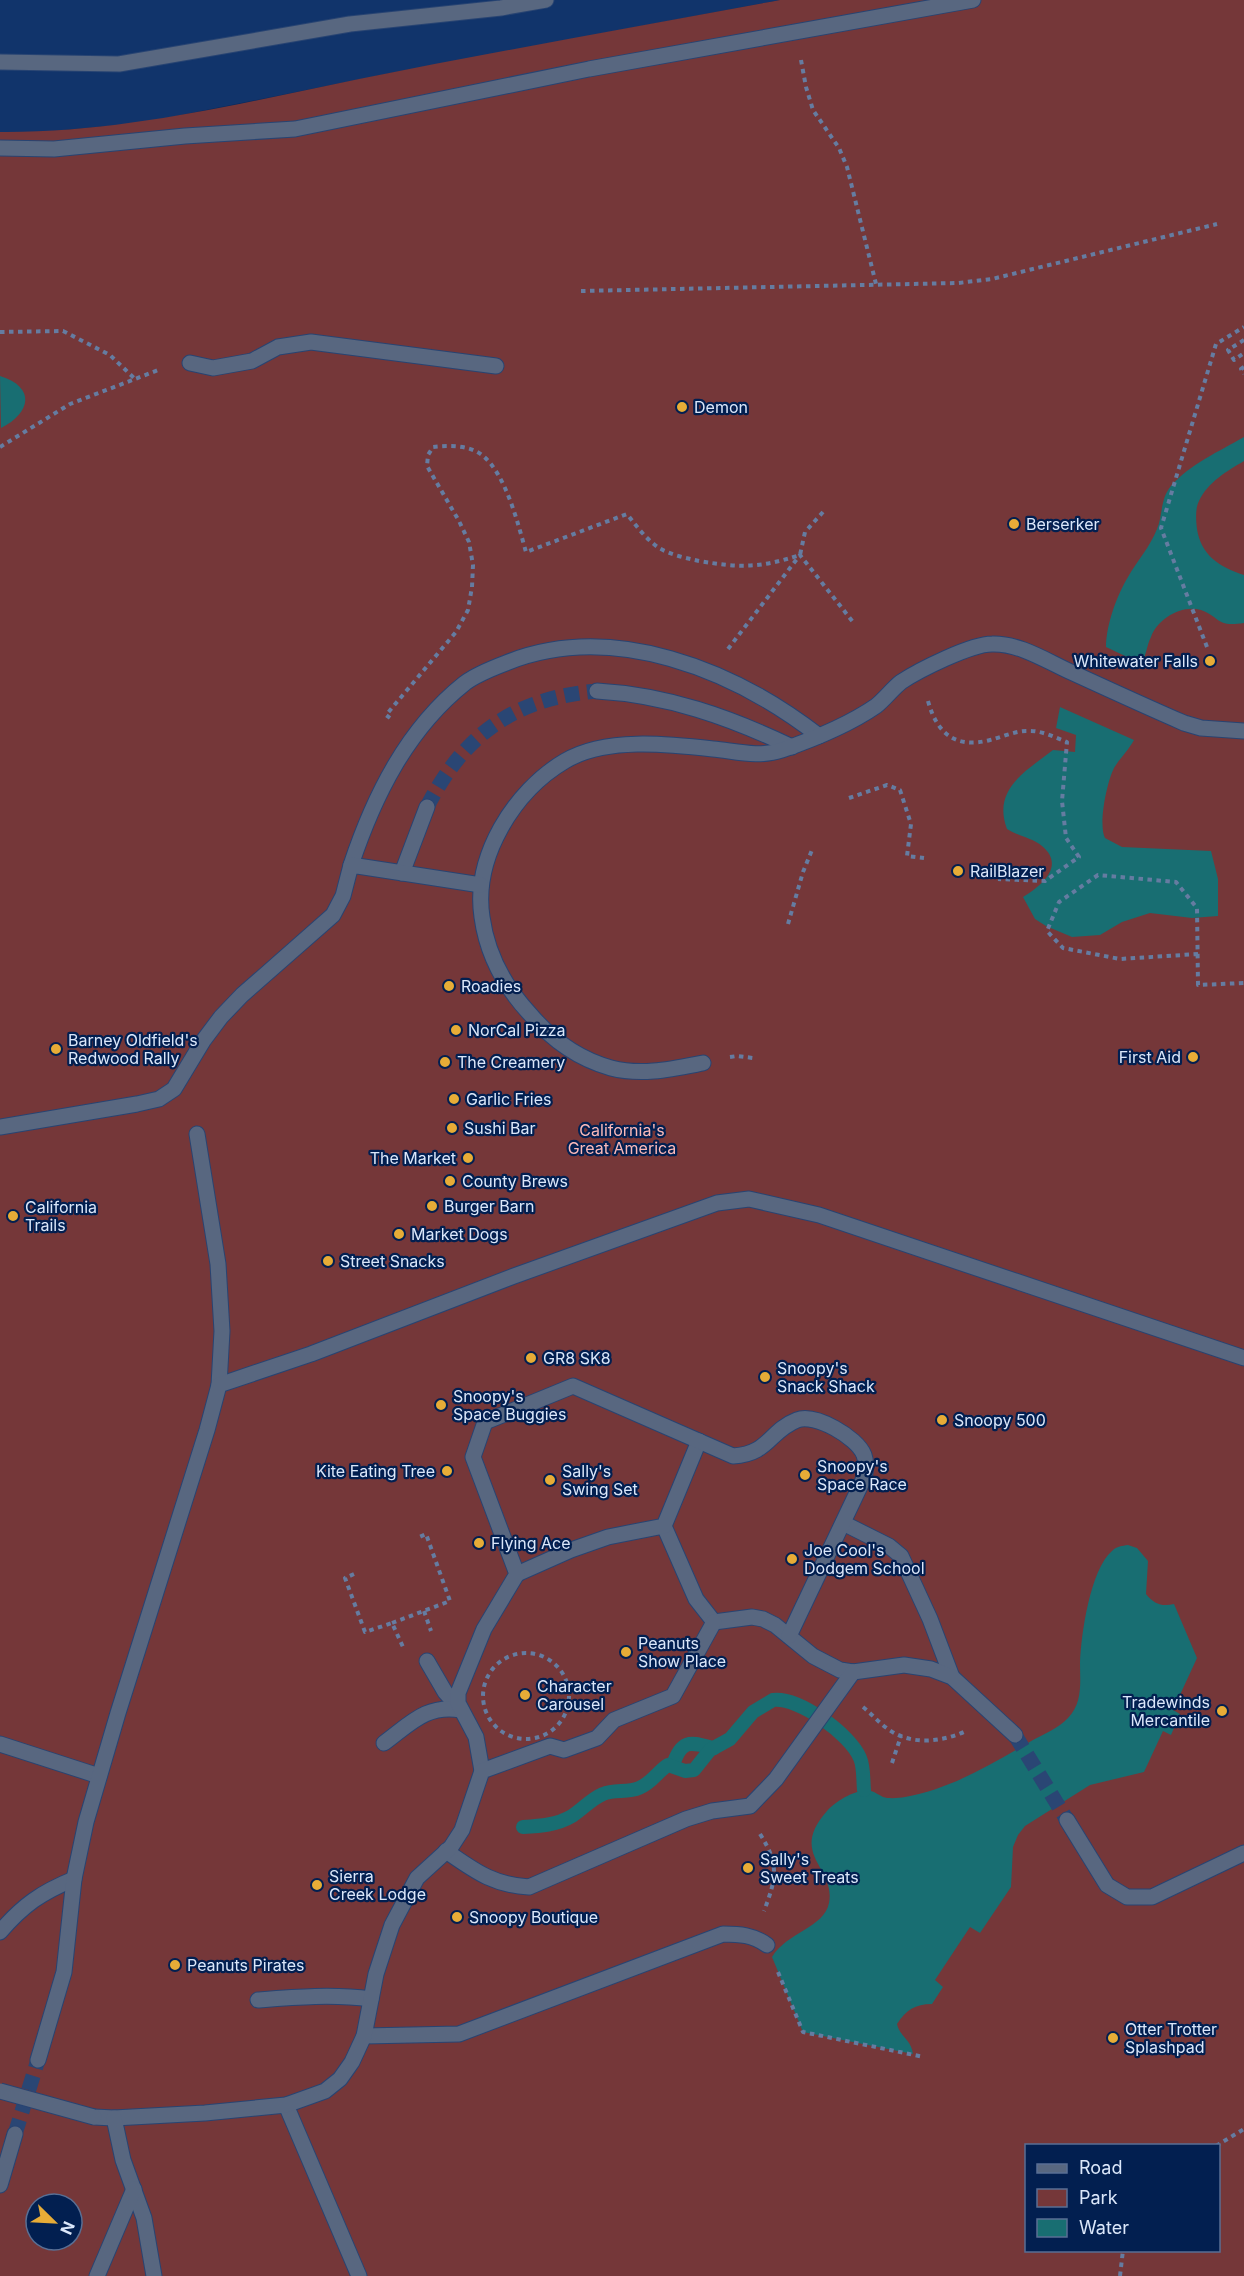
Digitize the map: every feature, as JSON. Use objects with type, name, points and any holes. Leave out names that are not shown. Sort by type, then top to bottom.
[{"type":"street","points":[[0,62],[119,64],[350,24],[501,8],[546,0]]},
{"type":"street","points":[[0,148],[54,149],[185,136],[296,129],[589,69],[973,0]]},
{"type":"street","points":[[190,363],[213,368],[242,363],[252,361],[278,347],[311,342],[496,366]]},
{"type":"street","points":[[703,1063],[667,1070],[647,1071],[612,1068],[588,1060],[564,1046],[541,1028],[518,1002],[500,972],[487,943],[481,914],[481,885],[489,857],[508,817],[520,799],[543,776],[567,760],[596,749],[630,744],[711,749],[756,755],[776,753],[858,717],[879,703],[901,682],[920,672],[972,647],[991,644],[1022,650],[1201,728],[1244,731]]},
{"type":"street","points":[[0,1127],[137,1104],[159,1099],[174,1089],[203,1041],[221,1017],[242,995],[333,915],[343,896],[351,865],[369,815],[385,781],[416,735],[443,702],[467,681],[522,656],[548,649],[576,646],[636,651],[667,657],[739,685],[774,704],[819,736]]},
{"type":"street","points":[[597,691],[654,697],[690,706],[736,722],[792,747]]},
{"type":"street","points":[[402,873],[427,807]]},
{"type":"street","points":[[351,865],[481,885]]},
{"type":"street","points":[[38,2060],[64,1972],[74,1879],[99,1776],[185,1503],[219,1385],[222,1330],[218,1264],[197,1134]]},
{"type":"street","points":[[219,1385],[717,1203],[748,1199],[819,1215],[1244,1358]]},
{"type":"street","points":[[518,1574],[473,1457],[485,1422],[573,1386],[733,1456],[749,1455],[761,1449],[785,1427],[798,1419],[814,1420],[833,1427],[859,1446],[864,1455],[866,1467],[864,1478],[789,1636]]},
{"type":"street","points":[[699,1441],[664,1526],[696,1599],[714,1622]]},
{"type":"street","points":[[843,1523],[889,1546],[901,1556],[930,1619],[952,1677]]},
{"type":"street","points":[[0,2091],[94,2117],[114,2118],[286,2105],[325,2091],[340,2079],[364,2036],[383,1949],[403,1902],[417,1878],[451,1847],[462,1830],[482,1771],[476,1737],[458,1703],[458,1693],[484,1629],[518,1574],[608,1537],[664,1526]]},
{"type":"street","points":[[714,1622],[752,1617],[764,1619],[775,1625],[813,1656],[840,1670],[853,1672],[904,1665],[931,1669],[952,1677],[1015,1734]]},
{"type":"street","points":[[482,1771],[550,1746],[564,1750],[597,1738],[614,1720],[673,1696],[714,1622]]},
{"type":"street","points":[[427,1661],[445,1692],[461,1710]]},
{"type":"street","points":[[446,1851],[492,1880],[510,1886],[529,1887],[686,1819],[712,1811],[750,1806],[776,1779],[853,1672]]},
{"type":"street","points":[[384,1743],[421,1715],[440,1708],[461,1710]]},
{"type":"street","points":[[0,1744],[99,1776]]},
{"type":"street","points":[[1067,1820],[1107,1885],[1127,1897],[1152,1897],[1244,1853]]},
{"type":"street","points":[[0,1932],[47,1890],[74,1879]]},
{"type":"street","points":[[364,2036],[459,2034],[723,1934],[741,1934],[757,1938],[767,1946]]},
{"type":"street","points":[[258,2000],[310,1996],[371,1999]]},
{"type":"street","points":[[286,2105],[359,2276]]},
{"type":"street","points":[[114,2118],[123,2160],[144,2218],[154,2276]]},
{"type":"street","points":[[0,2185],[15,2134]]},
{"type":"street","points":[[97,2276],[134,2189]]},
{"type":"path","points":[[797,31],[806,87],[813,110],[839,148],[847,167],[876,284]]},
{"type":"path","points":[[581,291],[958,283],[992,279],[1217,224]]},
{"type":"path","points":[[1208,647],[1161,528],[1216,344],[1244,327]]},
{"type":"path","points":[[0,332],[63,331],[110,355],[135,379]]},
{"type":"path","points":[[1244,340],[1228,350],[1233,360],[1244,353]]},
{"type":"path","points":[[0,447],[70,404],[169,366],[190,363]]},
{"type":"path","points":[[1244,367],[1241,369],[1244,374]]},
{"type":"path","points":[[416,735],[386,715],[456,632],[468,610],[472,587],[473,565],[469,542],[426,466],[428,455],[433,447],[449,445],[466,448],[482,455],[498,472],[516,517],[526,552],[627,514],[640,532],[661,549],[683,557],[732,567],[768,564],[800,555]]},
{"type":"path","points":[[721,657],[800,555],[805,532],[823,512]]},
{"type":"path","points":[[800,555],[853,622]]},
{"type":"path","points":[[920,672],[936,723],[950,737],[958,741],[966,744],[979,743],[1023,731],[1033,731],[1067,742],[1062,801],[1066,838],[1079,857],[1045,881],[998,879]]},
{"type":"path","points":[[849,798],[887,785],[900,790],[911,824],[907,856],[924,858]]},
{"type":"path","points":[[788,924],[803,872],[813,850]]},
{"type":"path","points":[[1198,954],[1120,959],[1063,948],[1047,931],[1059,902],[1098,875],[1176,882],[1197,908],[1198,933],[1198,954],[1198,985],[1244,983]]},
{"type":"path","points":[[354,1574],[345,1578],[365,1632],[450,1601],[426,1534],[417,1538]]},
{"type":"path","points":[[392,1623],[405,1651],[427,1661]]},
{"type":"path","points":[[525,1653],[539,1655],[551,1660],[560,1670],[569,1695],[567,1708],[561,1721],[552,1730],[540,1737],[526,1739],[513,1737],[501,1731],[491,1722],[485,1710],[484,1683],[490,1671],[500,1661],[512,1655],[525,1653]]},
{"type":"path","points":[[837,1696],[874,1715],[888,1730],[919,1740],[947,1738],[996,1715]]},
{"type":"path","points":[[892,1763],[901,1736]]},
{"type":"path","points":[[750,1806],[755,1827],[767,1846],[774,1869],[774,1883],[761,1923],[767,1946],[803,2032],[924,2057]]},
{"type":"path","points":[[1218,2144],[1244,2129]]},
{"type":"path","points":[[1120,2276],[1123,2252]]},
{"type":"shaded area","points":[[0,0],[780,0],[396,72],[141,123],[31,133],[0,132]]},
{"type":"green space","name":"California's Great America","points":[[780,0],[1244,0],[1244,2276],[0,2276],[0,132],[91,128],[136,122],[226,107],[359,79]]},
{"type":"water","points":[[0,376],[20,387],[25,400],[19,415],[1,428]]},
{"type":"water","points":[[1244,437],[1244,461],[1207,488],[1199,501],[1196,515],[1199,538],[1207,553],[1219,564],[1244,575],[1244,623],[1223,623],[1201,610],[1186,609],[1171,614],[1154,630],[1142,664],[1106,647],[1108,629],[1116,601],[1154,536],[1167,491],[1196,465]]},
{"type":"water","points":[[1060,707],[1134,740],[1114,768],[1109,783],[1102,823],[1105,838],[1122,847],[1211,851],[1218,879],[1218,916],[1192,918],[1150,913],[1122,922],[1100,935],[1072,937],[1035,919],[1023,897],[1048,875],[1052,861],[1049,853],[1042,846],[1007,829],[1004,803],[1014,782],[1053,750],[1075,752],[1076,735],[1056,728]]},
{"type":"water","points":[[1128,1545],[1137,1548],[1148,1561],[1146,1594],[1158,1604],[1174,1604],[1197,1658],[1173,1710],[1180,1714],[1171,1735],[1163,1731],[1144,1772],[1090,1785],[1025,1826],[1013,1847],[1011,1887],[980,1933],[970,1927],[935,1980],[943,1987],[932,2004],[912,2009],[897,2024],[913,2054],[803,2032],[772,1957],[787,1942],[820,1918],[829,1903],[826,1880],[812,1850],[812,1839],[816,1826],[831,1807],[853,1793],[871,1791],[883,1797],[897,1798],[939,1788],[987,1766],[1064,1722],[1073,1712],[1078,1699],[1082,1636],[1092,1587],[1104,1560],[1116,1548]]},
{"type":"waterway","points":[[523,1827],[560,1821],[572,1816],[603,1794],[639,1788],[668,1765],[685,1771],[694,1770],[710,1750],[730,1739],[753,1712],[773,1700],[796,1704],[822,1719],[846,1738],[860,1758],[864,1790]]},
{"type":"waterway","points":[[673,1765],[676,1756],[684,1746],[694,1744],[714,1748]]},
{"type":"tunnel","points":[[427,807],[458,759],[475,740],[495,724],[541,702],[597,691]]},
{"type":"tunnel","points":[[1015,1735],[1067,1820]]},
{"type":"tunnel","points":[[15,2134],[38,2060]]},
{"type":"place","name":"Demon","points":[[682,407]]},
{"type":"place","name":"Berserker","points":[[1014,524]]},
{"type":"place","name":"Whitewater Falls","points":[[1210,661]]},
{"type":"place","name":"RailBlazer","points":[[958,871]]},
{"type":"place","name":"Roadies","points":[[449,986]]},
{"type":"place","name":"NorCal Pizza","points":[[456,1030]]},
{"type":"place","name":"Barney Oldfield's Redwood Rally","points":[[56,1049]]},
{"type":"place","name":"First Aid","points":[[1193,1057]]},
{"type":"place","name":"The Creamery","points":[[445,1062]]},
{"type":"place","name":"Garlic Fries","points":[[454,1099]]},
{"type":"place","name":"Sushi Bar","points":[[452,1128]]},
{"type":"place","name":"The Market","points":[[468,1158]]},
{"type":"place","name":"County Brews","points":[[450,1181]]},
{"type":"place","name":"Burger Barn","points":[[432,1206]]},
{"type":"place","name":"California Trails","points":[[13,1216]]},
{"type":"place","name":"Market Dogs","points":[[399,1234]]},
{"type":"place","name":"Street Snacks","points":[[328,1261]]},
{"type":"place","name":"GR8 SK8","points":[[531,1358]]},
{"type":"place","name":"Snoopy's Snack Shack","points":[[765,1377]]},
{"type":"place","name":"Snoopy's Space Buggies","points":[[441,1405]]},
{"type":"place","name":"Snoopy 500","points":[[942,1420]]},
{"type":"place","name":"Kite Eating Tree","points":[[447,1471]]},
{"type":"place","name":"Snoopy's Space Race","points":[[805,1475]]},
{"type":"place","name":"Sally's Swing Set","points":[[550,1480]]},
{"type":"place","name":"Flying Ace","points":[[479,1543]]},
{"type":"place","name":"Joe Cool's Dodgem School","points":[[792,1559]]},
{"type":"place","name":"Peanuts Show Place","points":[[626,1652]]},
{"type":"place","name":"Character Carousel","points":[[525,1695]]},
{"type":"place","name":"Tradewinds Mercantile","points":[[1222,1711]]},
{"type":"place","name":"Sally's Sweet Treats","points":[[748,1868]]},
{"type":"place","name":"Sierra Creek Lodge","points":[[317,1885]]},
{"type":"place","name":"Snoopy Boutique","points":[[457,1917]]},
{"type":"place","name":"Peanuts Pirates","points":[[175,1965]]},
{"type":"place","name":"Otter Trotter Splashpad","points":[[1113,2038]]}]
